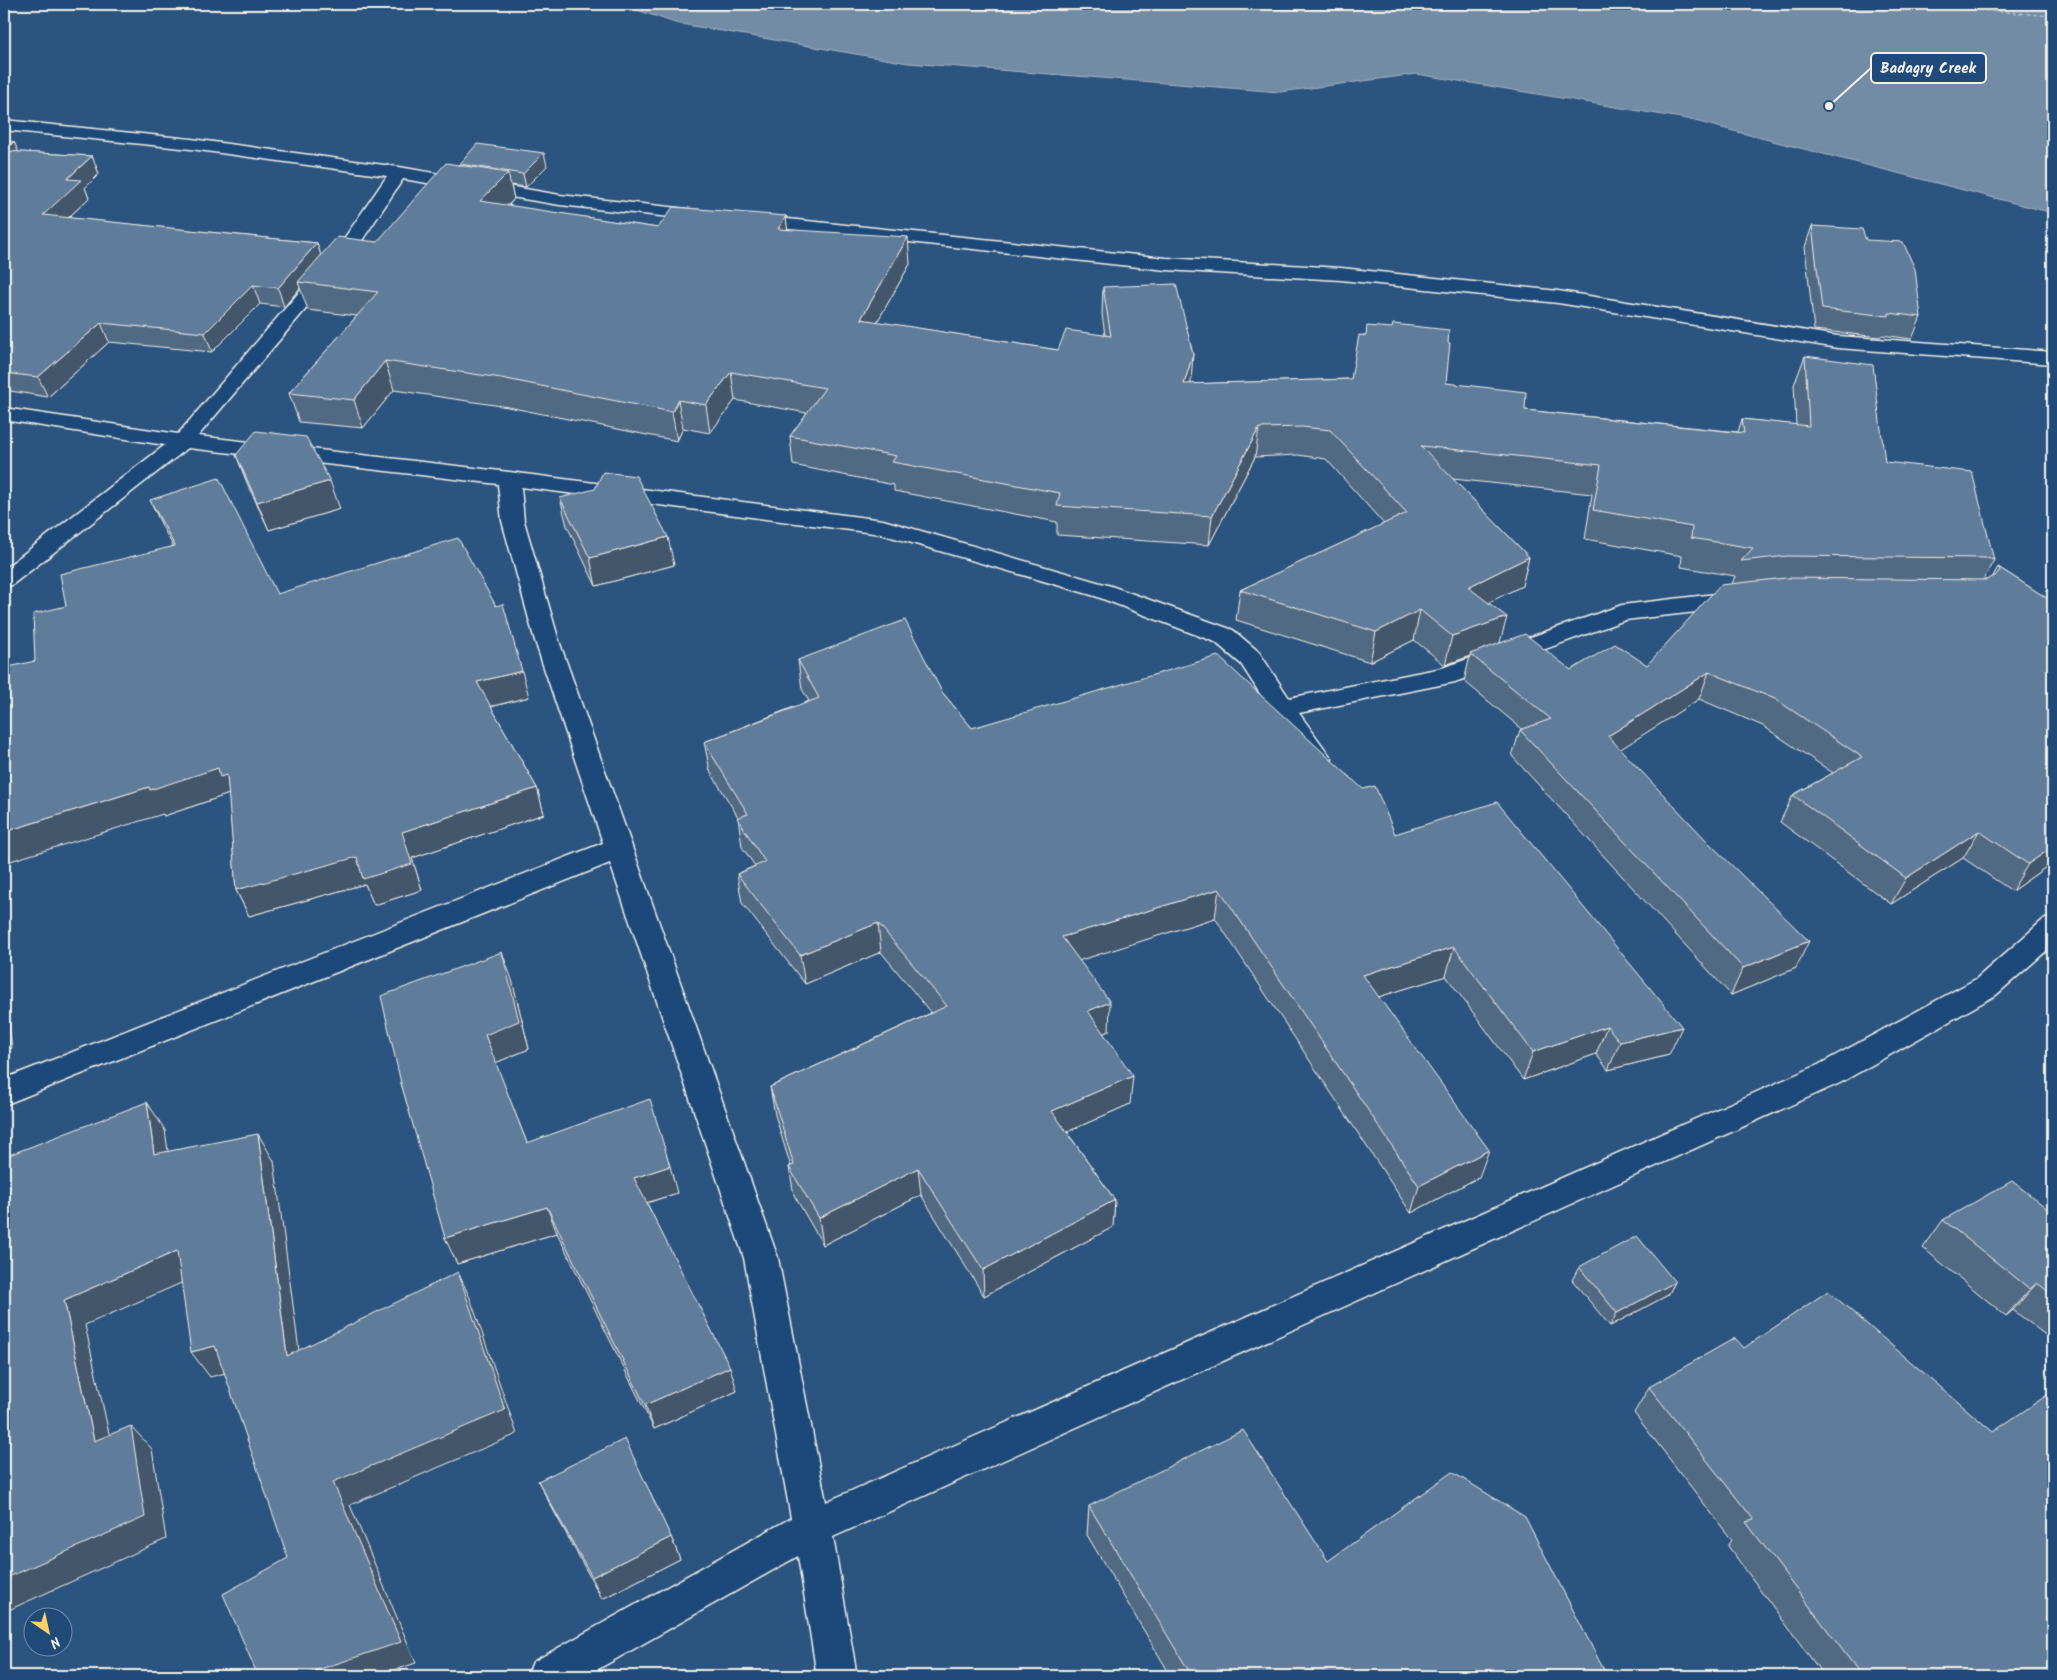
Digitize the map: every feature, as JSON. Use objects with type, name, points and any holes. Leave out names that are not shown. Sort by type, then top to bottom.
[{"type":"street","points":[[4,125],[201,146],[399,172],[560,200],[1166,264],[1342,274],[1401,280],[1558,297],[1838,342],[2053,358]]},
{"type":"street","points":[[4,580],[183,441],[348,247],[399,172]]},
{"type":"street","points":[[4,414],[183,441],[508,479],[883,527],[1103,591],[1224,636],[1250,658],[1282,708],[1330,773]]},
{"type":"street","points":[[508,479],[513,521],[547,641],[761,1258],[812,1527],[837,1676]]},
{"type":"street","points":[[1282,708],[1446,676],[1622,613],[1766,596]]},
{"type":"street","points":[[4,1092],[620,848]]},
{"type":"street","points":[[546,1676],[812,1527],[1829,1074],[1986,987],[2053,928]]},
{"type":"water","points":[[620,4],[2053,4],[2053,213],[1687,119],[1417,74],[1280,92],[908,63],[675,23]]},
{"type":"building","points":[[4,141],[14,142],[4,150]]},
{"type":"building","points":[[477,144],[544,153],[523,174],[460,164]]},
{"type":"building","points":[[4,151],[92,156],[67,179],[81,180],[43,215],[317,243],[278,288],[253,285],[205,333],[101,323],[38,377],[4,373]]},
{"type":"building","points":[[446,163],[508,173],[480,201],[658,228],[673,207],[786,216],[778,229],[908,237],[861,319],[1058,350],[1066,330],[1111,336],[1103,287],[1176,284],[1193,354],[1184,384],[1351,379],[1359,335],[1366,336],[1367,326],[1392,328],[1393,324],[1449,330],[1448,343],[1450,343],[1446,383],[1526,392],[1525,410],[1744,433],[1742,419],[1809,426],[1805,356],[1873,365],[1885,462],[1972,472],[1994,560],[1987,558],[1787,556],[1741,561],[1753,548],[1691,538],[1692,527],[1593,510],[1601,465],[1421,446],[1529,557],[1468,587],[1507,617],[1452,636],[1420,610],[1376,632],[1240,590],[1407,513],[1330,430],[1302,427],[1259,428],[1212,516],[1057,506],[1060,493],[892,462],[896,456],[790,436],[825,388],[731,372],[706,405],[678,400],[672,412],[501,378],[385,361],[354,400],[289,393],[378,292],[298,282],[337,237],[377,242]]},
{"type":"building","points":[[1812,226],[1862,229],[1866,240],[1903,242],[1915,269],[1921,317],[1889,313],[1889,316],[1822,309]]},
{"type":"building","points":[[256,431],[306,437],[330,481],[257,502],[236,455]]},
{"type":"building","points":[[603,472],[636,476],[668,537],[590,558],[560,498],[595,489]]},
{"type":"building","points":[[219,478],[277,594],[458,538],[496,606],[503,604],[522,671],[477,682],[537,788],[402,832],[412,864],[363,879],[357,857],[236,890],[227,775],[220,777],[218,768],[150,790],[149,787],[4,832],[4,668],[35,661],[33,614],[66,606],[60,574],[175,546],[150,500]]},
{"type":"building","points":[[1998,567],[2053,602],[2053,847],[2028,864],[1979,831],[1906,878],[1793,795],[1862,757],[1775,699],[1709,672],[1608,736],[1707,841],[1809,941],[1743,968],[1520,730],[1551,719],[1470,654],[1525,634],[1571,670],[1615,644],[1647,665],[1720,585],[1786,578],[1986,580],[1995,576],[2000,570]]},
{"type":"building","points":[[905,620],[942,692],[972,728],[1218,656],[1363,789],[1375,786],[1395,834],[1497,802],[1682,1027],[1620,1042],[1607,1026],[1533,1052],[1454,947],[1363,975],[1489,1150],[1419,1186],[1219,889],[1062,937],[1110,1002],[1088,1011],[1133,1076],[1052,1111],[1115,1200],[983,1270],[918,1168],[819,1218],[789,1167],[794,1165],[770,1087],[947,1006],[878,923],[800,955],[737,874],[765,862],[737,818],[748,814],[704,742],[819,698],[798,660]]},
{"type":"building","points":[[502,952],[519,1021],[485,1035],[527,1143],[650,1099],[670,1166],[634,1178],[730,1367],[645,1405],[547,1207],[445,1238],[401,1083],[381,996]]},
{"type":"building","points":[[147,1102],[154,1154],[258,1134],[287,1356],[458,1272],[505,1410],[333,1482],[401,1642],[300,1676],[258,1676],[223,1594],[288,1558],[215,1346],[191,1352],[177,1251],[64,1300],[94,1441],[131,1426],[145,1517],[4,1579],[4,1157]]},
{"type":"building","points":[[2012,1181],[2053,1213],[2053,1295],[2037,1283],[2030,1289],[1943,1220]]},
{"type":"building","points":[[1637,1236],[1675,1282],[1617,1313],[1579,1267]]},
{"type":"building","points":[[1828,1291],[1993,1432],[2053,1391],[2053,1609],[2046,1618],[2053,1624],[2053,1676],[1862,1676],[1746,1522],[1754,1520],[1649,1387],[1735,1338],[1744,1348]]},
{"type":"building","points":[[1243,1430],[1328,1561],[1452,1472],[1525,1517],[1607,1676],[1192,1676],[1089,1506]]},
{"type":"building","points":[[625,1439],[671,1537],[592,1577],[538,1481]]},
{"type":"ferry route","points":[[1908,4],[2053,16]]},
{"type":"place","name":"Badagry Creek","points":[[1829,106]]}]
